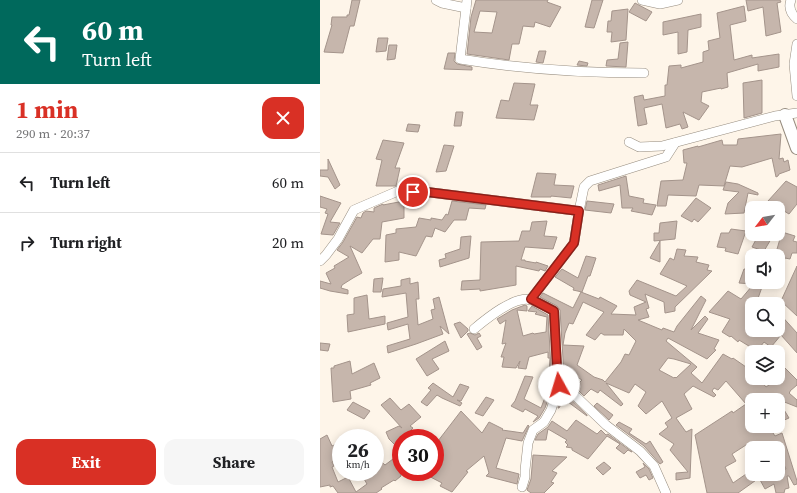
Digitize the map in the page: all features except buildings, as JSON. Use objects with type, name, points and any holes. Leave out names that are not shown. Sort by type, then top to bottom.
[{"type":"street","points":[[436,0],[466,4],[460,60],[494,65],[534,68],[605,73],[644,73]]},
{"type":"street","points":[[642,0],[660,4],[678,0]]},
{"type":"street","points":[[791,0],[791,12],[797,19]]},
{"type":"street","points":[[797,44],[794,64],[797,96]]},
{"type":"street","points":[[629,142],[639,147],[662,146],[775,116],[791,114],[797,148]]},
{"type":"street","points":[[531,299],[574,243],[584,186],[590,181],[666,157],[675,143]]},
{"type":"street","points":[[320,261],[338,239],[354,210],[398,191],[427,192],[579,211]]},
{"type":"street","points":[[474,329],[486,319],[517,300],[531,299],[554,311],[559,385],[551,410],[544,422],[533,430],[528,443],[525,477],[522,487]]},
{"type":"street","points":[[559,385],[565,386],[606,425],[640,450],[654,466],[666,493]]},
{"type":"route","points":[[413,192],[427,192],[579,211],[574,243],[531,299],[554,311],[559,385]]}]
